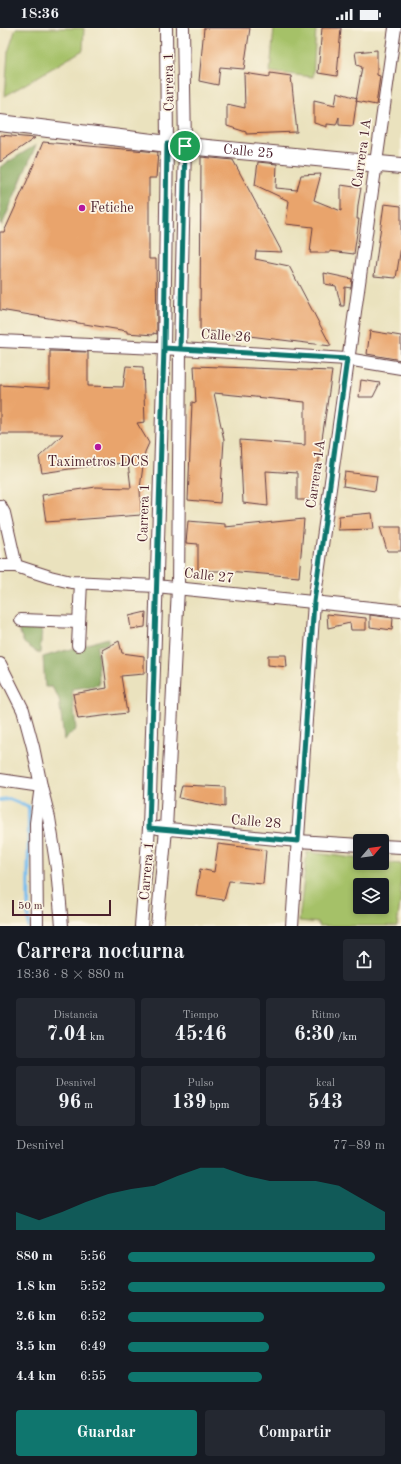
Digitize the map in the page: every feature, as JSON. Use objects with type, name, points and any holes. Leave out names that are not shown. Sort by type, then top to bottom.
[{"type":"main road","name":"Calle 25","points":[[0,123],[185,146],[401,166]]},
{"type":"street","name":"Carrera 1","points":[[141,926],[149,828],[164,348],[167,144],[166,28]]},
{"type":"street","name":"Carrera 1","points":[[157,926],[166,829],[178,588],[180,349],[185,146],[183,28]]},
{"type":"street","name":"Carrera 1A","points":[[292,926],[314,602],[347,359],[395,28]]},
{"type":"street","name":"Calle 26","points":[[0,340],[347,359],[401,368]]},
{"type":"street","points":[[0,506],[4,513],[16,566]]},
{"type":"street","name":"Calle 27","points":[[0,566],[16,566],[71,582],[156,586],[401,611]]},
{"type":"street","points":[[78,644],[81,582]]},
{"type":"street","points":[[21,620],[79,622]]},
{"type":"street","points":[[0,664],[22,710],[33,747],[49,818],[55,854],[62,926]]},
{"type":"street","points":[[0,780],[41,786]]},
{"type":"street","points":[[37,926],[36,823],[41,786]]},
{"type":"street","name":"Calle 28","points":[[149,828],[353,845]]},
{"type":"street","points":[[389,846],[401,847]]},
{"type":"green space","points":[[16,28],[84,28],[83,50],[5,96],[8,52]]},
{"type":"green space","points":[[274,28],[316,28],[313,77],[270,72]]},
{"type":"green space","points":[[36,145],[2,225],[0,224],[0,167]]},
{"type":"green space","points":[[18,628],[42,629],[40,654],[24,643]]},
{"type":"green space","points":[[108,638],[108,644],[97,646],[99,685],[72,689],[76,729],[64,740],[59,699],[52,687],[45,687],[43,657]]},
{"type":"green space","points":[[307,852],[353,858],[353,870],[389,870],[389,863],[401,864],[401,896],[397,926],[319,926],[319,923],[299,921]]},
{"type":"building","points":[[204,28],[250,28],[244,69],[220,67],[218,85],[199,81]]},
{"type":"building","points":[[322,28],[341,28],[337,76],[318,73]]},
{"type":"building","points":[[377,50],[377,75],[380,76],[376,105],[356,101],[362,67],[357,65],[355,52]]},
{"type":"building","points":[[244,73],[270,77],[270,73],[291,76],[297,132],[246,134],[246,132],[227,126],[227,104],[245,108]]},
{"type":"building","points":[[337,92],[357,98],[353,126],[339,125],[339,117],[336,125],[327,124],[327,127],[314,123],[314,100],[335,105]]},
{"type":"building","points":[[0,135],[35,138],[0,162]]},
{"type":"building","points":[[43,142],[158,152],[156,178],[149,178],[149,259],[156,259],[157,334],[127,333],[127,331],[0,310],[0,232],[4,232]]},
{"type":"building","points":[[201,157],[233,160],[282,252],[256,251],[255,259],[289,266],[331,346],[200,330]]},
{"type":"building","points":[[258,162],[277,164],[276,188],[297,190],[301,175],[321,174],[314,200],[341,211],[341,185],[361,188],[357,219],[359,219],[354,254],[330,251],[330,253],[310,253],[313,227],[286,224],[289,201],[255,185]]},
{"type":"building","points":[[384,204],[401,206],[401,247],[396,278],[374,276]]},
{"type":"building","points":[[324,273],[352,279],[351,288],[345,287],[344,306],[341,306],[336,286],[325,284]]},
{"type":"building","points":[[370,331],[401,336],[401,360],[367,354]]},
{"type":"building","points":[[50,351],[88,352],[88,386],[123,387],[126,366],[143,367],[145,422],[137,423],[149,443],[145,452],[140,488],[141,515],[46,522],[42,495],[96,487],[131,488],[128,463],[97,465],[42,473],[39,457],[63,434],[0,434],[0,385],[50,388]]},
{"type":"building","points":[[194,366],[332,371],[313,500],[297,500],[297,473],[266,471],[268,506],[243,503],[240,440],[305,445],[305,402],[214,393],[224,440],[220,503],[188,500],[192,402],[196,403]]},
{"type":"building","points":[[361,380],[380,383],[373,397],[359,397]]},
{"type":"building","points":[[345,472],[377,476],[375,491],[343,486]]},
{"type":"building","points":[[372,513],[374,529],[338,530],[339,516]]},
{"type":"building","points":[[304,519],[299,577],[227,571],[198,571],[198,544],[186,543],[188,521],[225,524],[225,527]]},
{"type":"building","points":[[380,527],[401,527],[401,551],[387,551]]},
{"type":"building","points":[[146,612],[145,627],[131,629],[129,616]]},
{"type":"building","points":[[327,614],[366,618],[366,630],[351,630],[350,623],[328,628]]},
{"type":"building","points":[[370,615],[393,618],[392,630],[370,627]]},
{"type":"building","points":[[119,641],[122,653],[144,656],[144,674],[121,676],[127,713],[78,719],[73,694],[107,688],[102,650]]},
{"type":"building","points":[[268,655],[286,655],[287,667],[268,665]]},
{"type":"building","points":[[182,785],[225,787],[225,807],[179,798]]},
{"type":"building","points":[[218,844],[266,850],[263,884],[229,881],[224,900],[196,896],[200,869],[214,872]]},
{"type":"waterway","points":[[0,800],[9,799],[29,807],[28,926]]},
{"type":"place","name":"Fetiche","points":[[82,208]]},
{"type":"place","name":"Taximetros DCS","points":[[98,447]]},
{"type":"route","points":[[185,146],[167,144],[164,348],[180,349],[347,359],[314,602],[298,841],[149,828],[164,348],[180,349],[185,146]]}]
